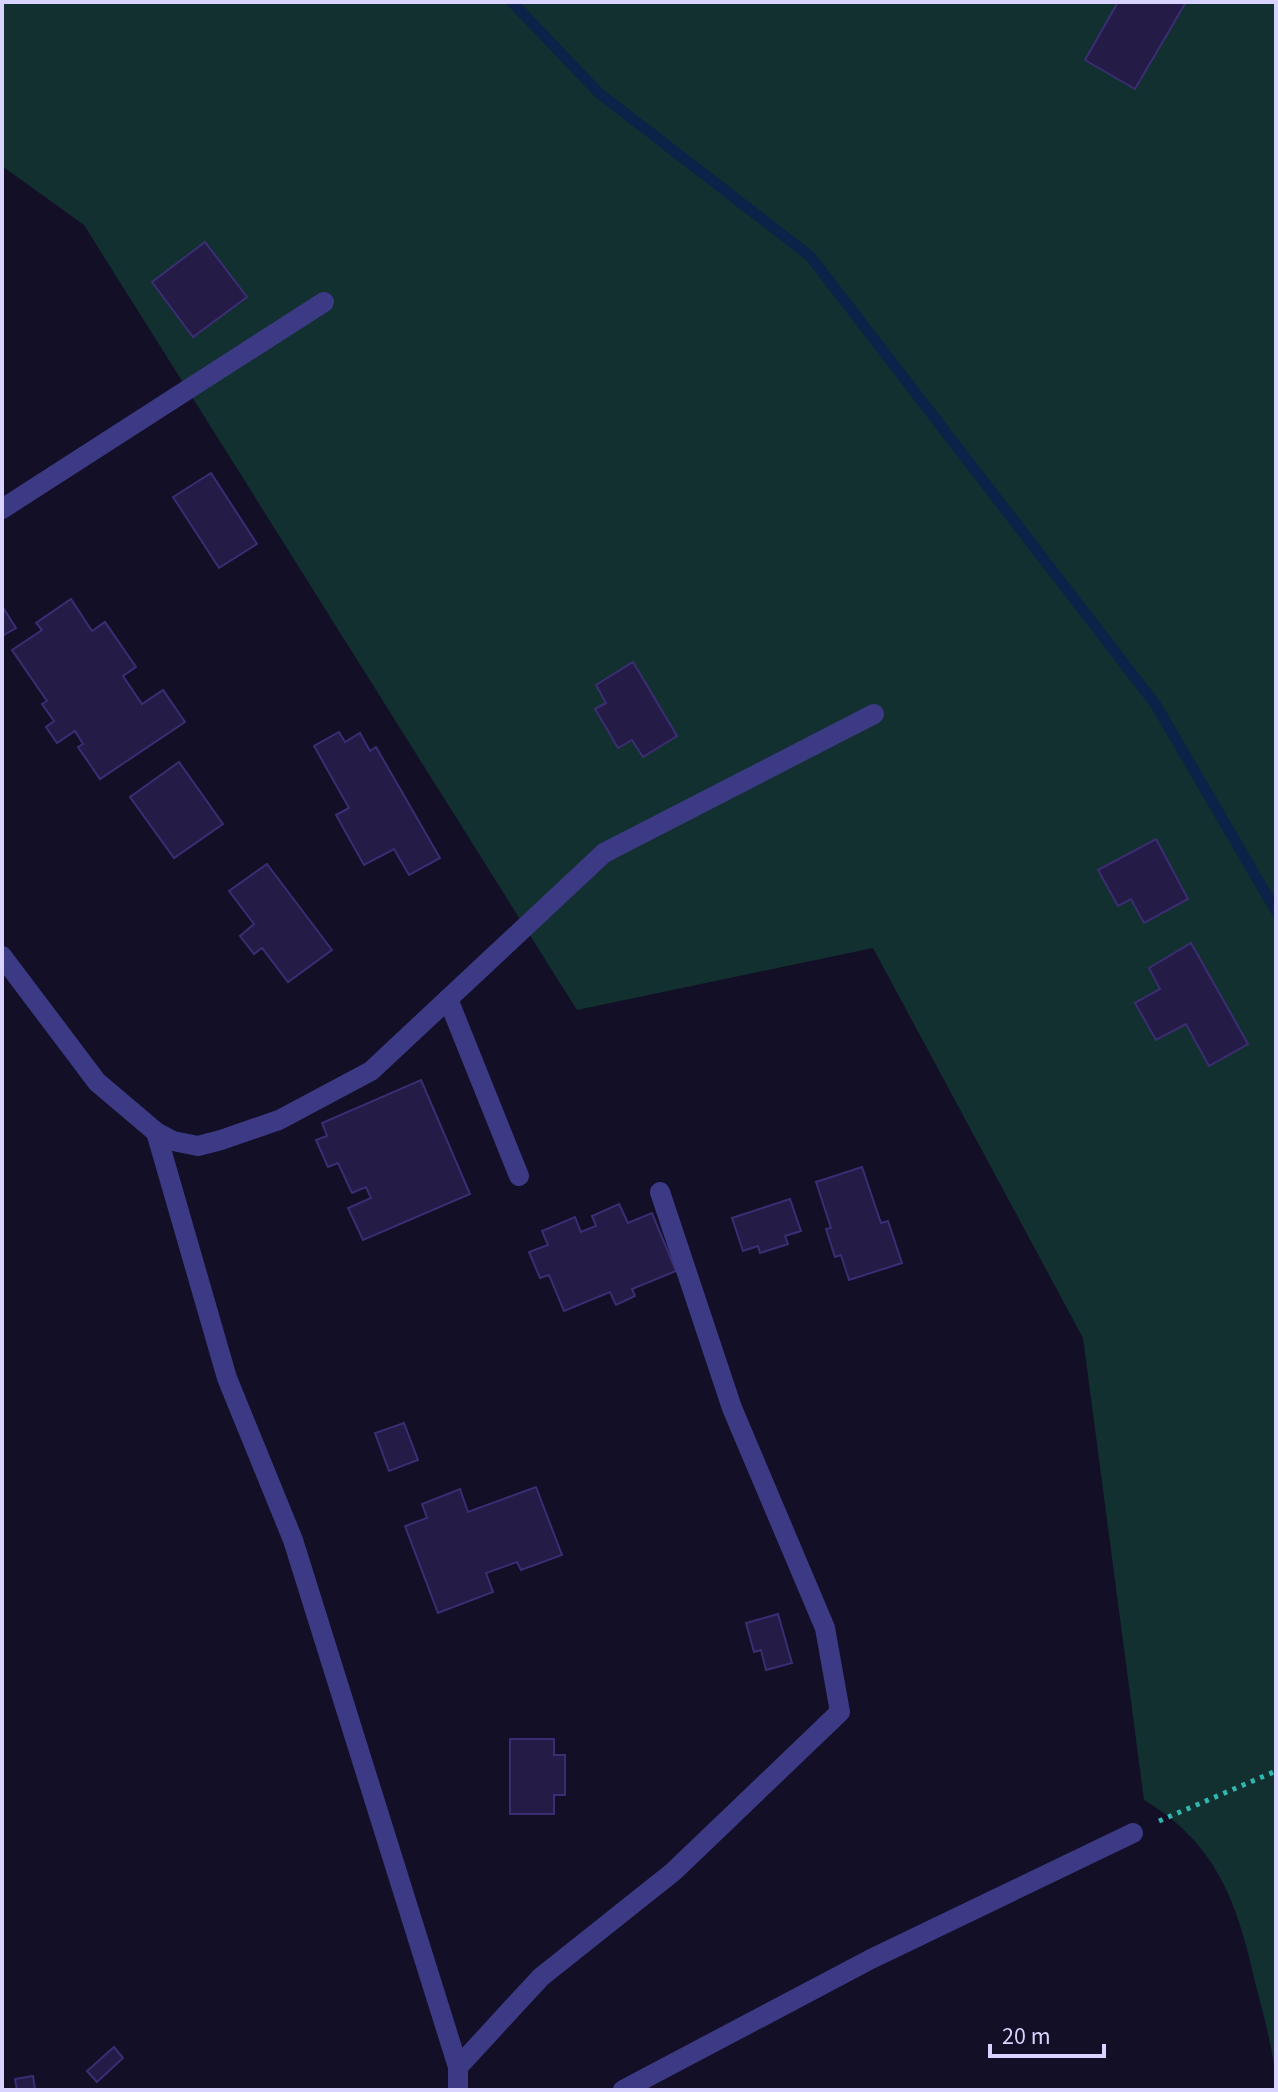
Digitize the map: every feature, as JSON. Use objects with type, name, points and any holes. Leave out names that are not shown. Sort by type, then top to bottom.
[{"type":"street","points":[[2,509],[324,302]]},
{"type":"street","points":[[2,956],[97,1082],[156,1132],[173,1141],[198,1146],[279,1120],[371,1071],[604,853],[874,714]]},
{"type":"street","points":[[448,999],[519,1176]]},
{"type":"street","points":[[156,1132],[227,1378],[293,1540],[458,2067],[458,2090]]},
{"type":"street","points":[[458,2067],[541,1977],[673,1872],[840,1712],[825,1628],[732,1408],[660,1192]]},
{"type":"street","points":[[623,2090],[871,1959],[1133,1833]]},
{"type":"path","points":[[1133,1833],[1276,1771]]},
{"type":"green space","points":[[2,2],[1276,2],[1276,2081],[1250,1960],[1222,1882],[1191,1837],[1144,1800],[1083,1338],[873,948],[577,1010],[84,225],[2,166]]},
{"type":"building","points":[[1118,2],[1186,2],[1135,89],[1085,60]]},
{"type":"building","points":[[205,242],[247,297],[193,337],[152,282]]},
{"type":"building","points":[[211,473],[257,544],[219,568],[173,497]]},
{"type":"building","points":[[71,599],[92,631],[105,622],[136,667],[123,676],[142,704],[163,690],[185,722],[100,779],[78,747],[83,744],[75,731],[57,743],[46,727],[54,721],[42,704],[47,701],[12,650],[42,630],[36,623]]},
{"type":"building","points":[[2,606],[16,628],[2,636]]},
{"type":"building","points":[[633,662],[677,736],[643,757],[632,740],[618,748],[595,709],[606,703],[596,685]]},
{"type":"building","points":[[339,732],[345,742],[360,733],[370,751],[376,747],[440,858],[409,875],[394,849],[364,865],[336,815],[349,808],[314,746]]},
{"type":"building","points":[[179,762],[223,824],[174,858],[130,797]]},
{"type":"building","points":[[1156,839],[1188,899],[1144,923],[1131,899],[1118,906],[1098,870]]},
{"type":"building","points":[[267,864],[332,950],[288,982],[262,948],[254,954],[240,936],[254,924],[229,891]]},
{"type":"building","points":[[1191,943],[1248,1044],[1209,1066],[1186,1024],[1156,1040],[1135,1003],[1160,989],[1149,968]]},
{"type":"building","points":[[421,1080],[470,1194],[363,1240],[348,1208],[371,1198],[366,1187],[352,1193],[338,1163],[328,1167],[316,1140],[327,1136],[322,1123]]},
{"type":"building","points":[[862,1167],[881,1223],[888,1221],[902,1263],[849,1280],[841,1255],[835,1257],[826,1229],[831,1228],[816,1182]]},
{"type":"building","points":[[790,1199],[801,1231],[785,1236],[788,1244],[760,1253],[758,1246],[743,1251],[732,1218]]},
{"type":"building","points":[[619,1204],[628,1223],[652,1213],[676,1271],[632,1289],[635,1296],[616,1305],[610,1292],[564,1311],[549,1275],[540,1278],[529,1252],[548,1245],[542,1231],[575,1217],[581,1232],[596,1226],[592,1216]]},
{"type":"building","points":[[404,1423],[418,1460],[389,1471],[375,1433]]},
{"type":"building","points":[[536,1487],[562,1555],[521,1570],[517,1562],[486,1573],[493,1592],[438,1613],[405,1526],[427,1518],[422,1504],[460,1489],[468,1512]]},
{"type":"building","points":[[778,1614],[792,1663],[766,1670],[761,1650],[754,1652],[746,1623]]},
{"type":"building","points":[[510,1739],[554,1739],[554,1755],[565,1755],[565,1795],[554,1795],[554,1814],[510,1814]]},
{"type":"building","points":[[114,2047],[123,2058],[97,2082],[87,2071]]},
{"type":"building","points":[[33,2076],[35,2090],[17,2090],[15,2079]]},
{"type":"waterway","points":[[512,2],[599,93],[810,256],[1156,705],[1276,911]]}]
